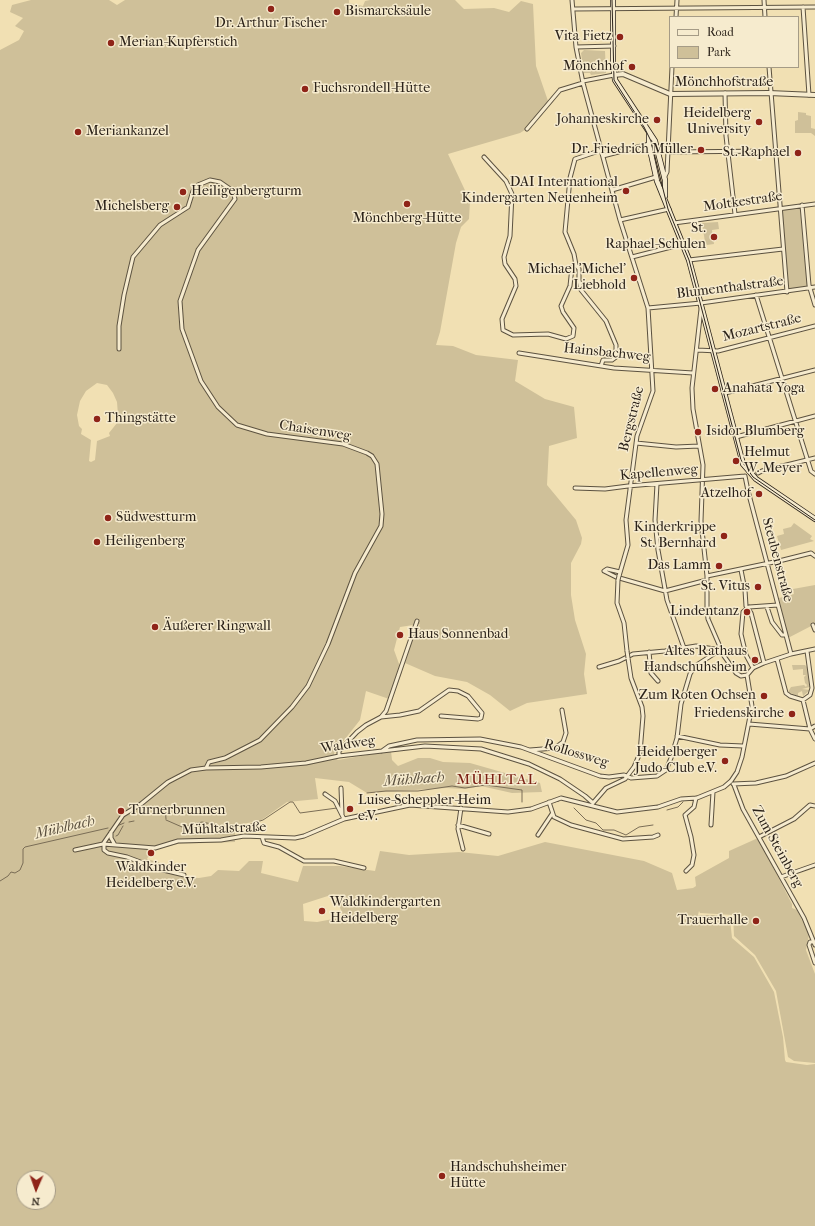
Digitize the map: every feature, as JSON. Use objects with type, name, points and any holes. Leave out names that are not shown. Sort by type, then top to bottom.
[{"type":"main road","points":[[613,0],[614,75],[617,85],[653,137],[657,146],[664,178],[665,197]]},
{"type":"main road","points":[[649,133],[649,144],[656,177],[689,260],[702,303],[736,437],[747,474],[815,519]]},
{"type":"street","name":"Bergstraße","points":[[572,0],[576,47],[583,82],[620,220],[648,308],[652,395],[641,420],[636,443],[626,520],[628,547],[619,576],[617,603],[624,623],[632,682],[642,707],[644,727],[638,760],[627,776],[606,788],[592,804]]},
{"type":"street","points":[[676,16],[677,0]]},
{"type":"street","points":[[764,0],[765,16]]},
{"type":"street","points":[[803,7],[809,95]]},
{"type":"street","points":[[573,9],[815,7]]},
{"type":"street","points":[[576,47],[614,46]]},
{"type":"street","points":[[664,178],[667,172],[672,68]]},
{"type":"street","points":[[769,68],[786,292]]},
{"type":"street","name":"Mönchhofstraße","points":[[614,75],[623,74],[670,94],[772,93],[815,95]]},
{"type":"street","points":[[527,128],[560,90],[583,82],[614,75]]},
{"type":"street","points":[[725,94],[728,151],[735,214]]},
{"type":"street","points":[[603,156],[649,144]]},
{"type":"street","points":[[601,366],[603,360],[612,360],[616,357],[616,345],[606,321],[581,290],[579,280],[580,269],[576,265],[574,254],[565,232],[570,178],[575,159],[602,150]]},
{"type":"street","points":[[667,152],[775,151]]},
{"type":"street","points":[[484,157],[506,181],[512,194],[510,236],[504,258],[515,279],[516,286],[502,319],[501,326],[504,330],[513,335],[548,334],[565,339],[573,336],[574,328],[563,312],[561,306],[570,286],[572,267],[576,265]]},
{"type":"street","points":[[612,190],[656,177]]},
{"type":"street","name":"Chaisenweg","points":[[119,349],[119,326],[129,269],[134,255],[163,222],[188,207],[192,194],[200,184],[212,180],[225,185],[233,191],[235,196],[231,207],[198,250],[180,298],[182,329],[195,367],[206,389],[230,420],[245,429],[279,436],[338,443],[370,455],[375,460],[377,468],[382,514],[380,528],[355,573],[328,644],[308,686],[294,704],[260,740],[225,758],[209,762],[206,768]]},
{"type":"street","name":"Moltkestraße","points":[[674,223],[815,204]]},
{"type":"street","points":[[802,205],[810,289],[815,305]]},
{"type":"street","points":[[620,220],[669,209]]},
{"type":"street","points":[[632,257],[683,244]]},
{"type":"street","points":[[689,260],[783,249]]},
{"type":"street","name":"Blumenthalstraße","points":[[648,308],[702,303],[815,288]]},
{"type":"street","points":[[756,295],[811,472],[815,474]]},
{"type":"street","points":[[702,303],[693,373],[693,409],[703,480],[701,521],[707,576],[708,619],[720,650],[736,673],[741,676],[747,675],[753,668],[777,659],[791,654],[815,649]]},
{"type":"street","name":"Mozartstraße","points":[[697,350],[714,351],[815,326]]},
{"type":"street","name":"Hainsbachweg","points":[[519,353],[621,369],[651,369],[693,373]]},
{"type":"street","points":[[725,393],[815,370]]},
{"type":"street","points":[[736,437],[815,416]]},
{"type":"street","points":[[636,443],[676,447],[699,446]]},
{"type":"street","points":[[758,473],[762,470],[815,458]]},
{"type":"street","name":"Kapellenweg","points":[[575,488],[602,490],[747,474]]},
{"type":"street","name":"Steubenstraße","points":[[747,474],[748,491],[791,654]]},
{"type":"street","points":[[657,484],[655,520],[658,550],[664,576],[665,591],[684,648]]},
{"type":"street","points":[[779,561],[811,553],[815,556]]},
{"type":"street","points":[[707,576],[774,562]]},
{"type":"street","points":[[619,576],[607,569],[604,571],[616,577],[665,591],[707,580]]},
{"type":"street","points":[[741,570],[745,590],[746,606],[749,607],[764,664]]},
{"type":"street","points":[[753,668],[746,655],[741,634],[743,612],[749,607],[778,605]]},
{"type":"street","points":[[767,606],[772,622],[782,635],[786,635]]},
{"type":"street","points":[[381,717],[388,706],[400,665],[417,621]]},
{"type":"street","points":[[813,625],[815,630]]},
{"type":"street","points":[[599,667],[620,661],[631,654],[698,646],[720,650]]},
{"type":"street","name":"Rollossweg","points":[[530,750],[558,762],[600,776],[609,777],[624,775],[632,778],[653,777],[663,773],[671,758],[677,736],[681,704],[690,674],[699,664],[720,650]]},
{"type":"street","points":[[803,700],[810,695],[812,688],[807,651]]},
{"type":"street","points":[[649,652],[651,673],[658,681]]},
{"type":"street","points":[[777,659],[786,693],[790,696],[803,700]]},
{"type":"street","points":[[747,675],[752,706],[742,757],[730,783],[734,785],[786,776],[815,763]]},
{"type":"street","points":[[339,756],[339,751],[357,732],[366,725],[381,717],[419,711],[449,690],[468,696],[482,713],[481,718],[478,719],[440,716]]},
{"type":"street","points":[[803,700],[810,729],[815,739]]},
{"type":"street","points":[[382,751],[386,747],[395,744],[436,738],[485,740],[530,750],[555,748],[563,742],[566,735],[562,710]]},
{"type":"street","points":[[749,724],[810,729],[815,726]]},
{"type":"street","points":[[677,736],[720,745],[743,746]]},
{"type":"street","name":"Waldweg","points":[[104,844],[123,815],[141,804],[164,785],[185,773],[206,768],[298,764],[339,756],[425,746],[481,749],[529,764],[551,774],[587,797],[592,804]]},
{"type":"street","name":"Mühltalstraße","points":[[104,844],[155,848],[178,841],[221,840],[244,836],[287,838],[304,836],[327,824],[344,818],[410,805],[516,811],[531,809],[561,798],[592,804],[612,811],[625,811],[658,807],[684,798],[696,798],[713,792],[730,783]]},
{"type":"street","name":"Zum Steinberg","points":[[734,785],[741,805],[804,918],[815,943]]},
{"type":"street","points":[[341,788],[342,814]]},
{"type":"street","points":[[711,825],[713,792]]},
{"type":"street","points":[[325,794],[334,800],[344,818]]},
{"type":"street","points":[[582,803],[587,797]]},
{"type":"street","points":[[686,871],[693,865],[694,855],[685,814],[694,808],[696,798]]},
{"type":"street","points":[[549,802],[552,814],[566,824],[615,837],[634,839],[657,837],[658,835]]},
{"type":"street","points":[[759,837],[794,819],[810,805],[815,806]]},
{"type":"street","points":[[461,808],[458,825],[463,849]]},
{"type":"street","points":[[538,835],[552,814]]},
{"type":"street","points":[[458,825],[489,834]]},
{"type":"street","points":[[112,830],[111,836],[114,845]]},
{"type":"street","points":[[262,837],[265,843],[278,847],[304,861],[334,861],[364,868]]},
{"type":"street","points":[[75,850],[104,844],[104,850],[108,853],[127,857],[159,869],[184,875]]},
{"type":"street","points":[[781,877],[815,865]]},
{"type":"street","points":[[815,943],[810,942],[815,963]]},
{"type":"green space","points":[[31,0],[109,0],[117,5],[125,0],[349,0],[349,3],[363,6],[365,1],[370,0],[455,0],[464,9],[494,8],[509,12],[521,1],[533,4],[536,66],[548,101],[528,128],[520,133],[448,154],[470,201],[469,219],[461,227],[456,243],[440,332],[436,345],[453,346],[476,355],[518,360],[515,381],[545,399],[574,407],[577,438],[549,446],[547,485],[576,520],[582,538],[581,544],[571,563],[571,595],[575,620],[586,654],[584,674],[587,694],[527,703],[510,711],[490,695],[467,682],[435,676],[405,663],[412,640],[420,624],[400,627],[394,650],[402,672],[392,700],[366,691],[360,720],[334,753],[334,757],[338,760],[391,751],[392,760],[398,766],[418,758],[430,758],[443,762],[470,763],[540,783],[542,792],[512,793],[481,786],[465,789],[446,788],[367,793],[349,782],[315,778],[318,799],[287,802],[260,821],[235,825],[235,842],[177,844],[151,851],[147,859],[178,868],[182,877],[199,878],[211,876],[218,870],[239,871],[249,861],[263,861],[261,873],[298,882],[303,866],[340,866],[375,871],[380,851],[409,855],[459,852],[498,856],[545,842],[644,861],[672,873],[677,890],[693,888],[696,886],[695,877],[729,858],[729,851],[758,838],[792,904],[792,908],[797,910],[809,935],[806,950],[815,974],[815,1063],[794,1061],[788,1057],[776,991],[755,955],[734,936],[733,915],[700,913],[699,911],[698,915],[721,915],[730,919],[732,938],[754,957],[774,992],[783,1037],[786,1062],[807,1065],[815,1064],[815,1226],[0,1226],[0,50],[19,40],[24,31],[15,26],[23,18],[10,12],[12,5]],"holes":[[[97,383],[107,385],[117,402],[117,423],[109,433],[110,436],[97,441],[95,460],[91,462],[89,461],[91,440],[81,434],[82,429],[79,426],[77,415],[80,401],[86,391]],[[334,894],[344,917],[317,922],[304,921],[303,904]]]},
{"type":"green space","points":[[584,50],[605,51],[606,73],[591,75],[590,73],[584,73],[581,53]]},
{"type":"green space","points":[[798,112],[806,113],[806,115],[811,116],[811,128],[815,129],[815,136],[811,133],[795,133],[795,121],[798,120]]},
{"type":"green space","points":[[800,207],[808,288],[788,291],[782,209]]},
{"type":"green space","points":[[718,222],[719,229],[712,230],[714,244],[707,245],[705,242],[702,223]]},
{"type":"green space","points":[[794,523],[812,536],[810,539],[814,541],[781,550],[777,536],[784,534],[783,529],[791,527]]},
{"type":"green space","points":[[815,585],[815,624],[788,638],[779,598],[794,594],[793,589]]},
{"type":"green space","points":[[792,665],[805,665],[808,668],[810,687],[802,689],[810,690],[803,696],[802,691],[798,693],[798,696],[788,692],[791,687],[804,685],[806,687],[807,685],[804,677],[806,675],[803,675],[803,669],[793,670]]},
{"type":"waterway","name":"Mühlbach","points":[[367,793],[386,791],[418,791],[452,786],[465,788],[486,785],[522,790],[522,802]]},
{"type":"waterway","name":"Mühlbach","points":[[554,802],[559,801]]},
{"type":"waterway","name":"Mühlbach","points":[[166,820],[182,827],[202,822],[226,827],[248,825],[263,820],[290,802],[293,802],[300,813],[337,808]]},
{"type":"waterway","name":"Mühlbach","points":[[667,810],[678,807],[683,802]]},
{"type":"waterway","points":[[165,806],[166,819]]},
{"type":"waterway","name":"Mühlbach","points":[[574,808],[586,820],[596,823],[603,830],[614,830],[626,835],[639,827],[653,825]]},
{"type":"waterway","name":"Mühlbach","points":[[129,822],[134,821]]},
{"type":"waterway","name":"Mühlbach","points":[[117,826],[124,823]]},
{"type":"waterway","points":[[116,836],[123,826]]},
{"type":"waterway","name":"Mühlbach","points":[[0,881],[11,872],[15,873],[20,870],[23,863],[23,849],[25,847],[108,828]]},
{"type":"tram line","points":[[612,0],[614,80],[644,127],[651,141],[668,209],[689,260],[741,460],[753,477],[815,520]]},
{"type":"place","name":"Dr. Arthur Tischer","points":[[271,9]]},
{"type":"place","name":"Bismarcksäule","points":[[337,12]]},
{"type":"place","name":"Vita Fietz","points":[[620,37]]},
{"type":"place","name":"Merian-Kupferstich","points":[[111,43]]},
{"type":"place","name":"Mönchhof","points":[[632,67]]},
{"type":"place","name":"Fuchsrondell-Hütte","points":[[305,89]]},
{"type":"place","name":"Johanneskirche","points":[[657,120]]},
{"type":"place","name":"Heidelberg University","points":[[759,122]]},
{"type":"place","name":"Meriankanzel","points":[[78,132]]},
{"type":"place","name":"Dr. Friedrich Müller","points":[[701,150]]},
{"type":"place","name":"St. Raphael","points":[[798,153]]},
{"type":"place","name":"DAI International Kindergarten Neuenheim","points":[[626,191]]},
{"type":"place","name":"Heiligenbergturm","points":[[183,192]]},
{"type":"place","name":"Mönchberg-Hütte","points":[[407,204]]},
{"type":"place","name":"Michelsberg","points":[[177,207]]},
{"type":"place","name":"St. Raphael-Schulen","points":[[714,237]]},
{"type":"place","name":"Michael 'Michel' Liebhold","points":[[634,278]]},
{"type":"place","name":"Anahata Yoga","points":[[715,389]]},
{"type":"place","name":"Thingstätte","points":[[97,419]]},
{"type":"place","name":"Isidor Blumberg","points":[[698,432]]},
{"type":"place","name":"Helmut W. Meyer","points":[[736,461]]},
{"type":"place","name":"Atzelhof","points":[[759,494]]},
{"type":"place","name":"Südwestturm","points":[[108,518]]},
{"type":"place","name":"Kinderkrippe St. Bernhard","points":[[724,536]]},
{"type":"place","name":"Heiligenberg","points":[[97,542]]},
{"type":"place","name":"Das Lamm","points":[[719,566]]},
{"type":"place","name":"St. Vitus","points":[[758,587]]},
{"type":"place","name":"Lindentanz","points":[[747,612]]},
{"type":"place","name":"Äußerer Ringwall","points":[[155,627]]},
{"type":"place","name":"Haus Sonnenbad","points":[[400,635]]},
{"type":"place","name":"Altes Rathaus Handschuhsheim","points":[[755,660]]},
{"type":"place","name":"Zum Roten Ochsen","points":[[764,696]]},
{"type":"place","name":"Friedenskirche","points":[[792,714]]},
{"type":"place","name":"Heidelberger Judo-Club e.V.","points":[[725,761]]},
{"type":"place","name":"Luise-Scheppler-Heim e.V.","points":[[350,809]]},
{"type":"place","name":"Turnerbrunnen","points":[[121,811]]},
{"type":"place","name":"Waldkinder Heidelberg e.V.","points":[[151,853]]},
{"type":"place","name":"Waldkindergarten Heidelberg","points":[[322,911]]},
{"type":"place","name":"Trauerhalle","points":[[756,921]]},
{"type":"place","name":"Handschuhsheimer Hütte","points":[[442,1176]]},
{"type":"district","name":"MÜHLTAL","points":[[497,780]]}]
